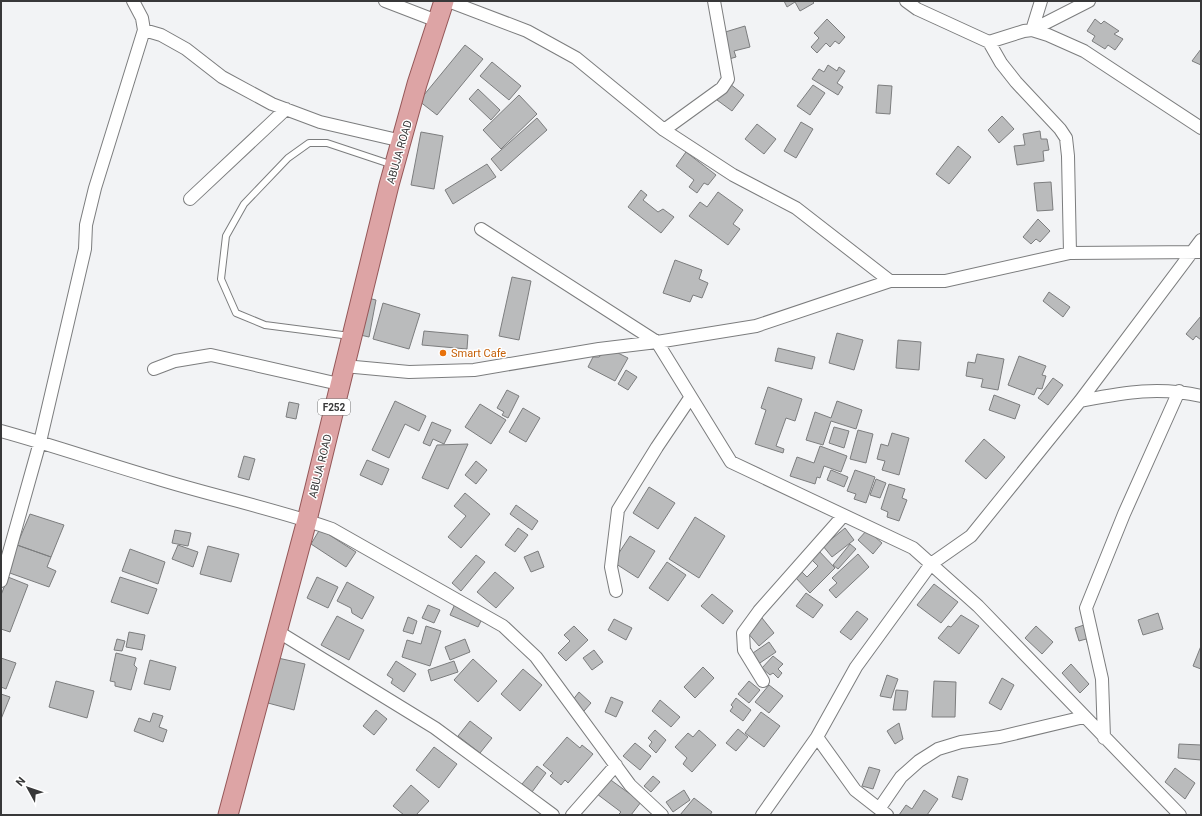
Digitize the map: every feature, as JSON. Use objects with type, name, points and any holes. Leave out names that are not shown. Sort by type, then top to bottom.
[{"type":"main road","name":"ABUJA ROAD","points":[[228,815],[307,520],[341,375],[395,166],[444,1]]},
{"type":"street","points":[[1,581],[40,442],[85,249],[86,226],[95,188],[144,30],[142,18],[133,1]]},
{"type":"street","points":[[385,1],[437,21]]},
{"type":"street","points":[[448,1],[527,31],[576,58],[664,130],[733,175],[796,208],[890,281]]},
{"type":"street","points":[[664,130],[722,88],[728,80],[714,1]]},
{"type":"street","points":[[906,1],[918,9],[989,42],[1001,63],[1016,82],[1060,128],[1066,138],[1070,253]]},
{"type":"street","points":[[1032,30],[1041,1]]},
{"type":"street","points":[[989,42],[1032,30],[1090,1]]},
{"type":"street","points":[[144,30],[161,35],[186,49],[222,77],[272,104],[320,122],[402,141]]},
{"type":"street","points":[[1032,30],[1084,51],[1201,128]]},
{"type":"street","points":[[190,199],[286,109]]},
{"type":"street","points":[[481,229],[657,342],[690,398],[731,462],[913,548],[978,606],[1084,718],[1180,815]]},
{"type":"street","points":[[762,815],[817,737],[856,667],[930,564],[971,536],[1080,401],[1197,252],[1201,240]]},
{"type":"street","points":[[154,369],[175,361],[211,355],[341,375],[474,370],[599,349],[657,342],[756,326],[890,281],[945,281],[1070,253],[1197,252]]},
{"type":"street","points":[[1080,401],[1139,391],[1179,391],[1201,396]]},
{"type":"street","points":[[1104,738],[1102,678],[1086,608],[1124,514],[1179,391]]},
{"type":"street","points":[[616,591],[611,567],[618,510],[657,447],[690,398]]},
{"type":"street","points":[[1,431],[152,478],[307,520],[332,529],[503,626],[536,657],[630,785],[662,815]]},
{"type":"street","points":[[763,681],[744,650],[743,633],[759,611],[843,516]]},
{"type":"street","points":[[277,631],[435,728],[553,815]]},
{"type":"street","points":[[817,737],[855,790],[883,812],[901,776],[919,761],[938,749],[961,742],[1000,738],[1084,718]]},
{"type":"street","points":[[572,815],[616,765]]},
{"type":"lane","points":[[351,336],[266,325],[236,313],[221,279],[226,236],[244,204],[288,158],[310,143],[327,143],[395,166]]},
{"type":"building","points":[[784,1],[812,1],[814,3],[800,11],[795,2],[787,7]]},
{"type":"building","points":[[827,19],[845,37],[839,44],[835,41],[830,47],[826,43],[817,53],[811,47],[819,38],[814,33]]},
{"type":"building","points":[[1095,19],[1101,24],[1104,21],[1119,31],[1114,34],[1123,39],[1115,50],[1108,45],[1105,49],[1092,41],[1095,36],[1087,31]]},
{"type":"building","points":[[745,26],[750,47],[734,51],[736,57],[729,59],[722,33]]},
{"type":"building","points":[[465,45],[483,59],[437,115],[419,101]]},
{"type":"building","points":[[1201,49],[1201,65],[1192,61]]},
{"type":"building","points":[[492,62],[521,86],[509,100],[480,76]]},
{"type":"building","points":[[828,65],[837,71],[839,67],[845,71],[837,83],[843,87],[838,95],[812,79],[819,69],[824,72]]},
{"type":"building","points":[[730,84],[744,95],[732,111],[717,100]]},
{"type":"building","points":[[813,85],[825,93],[810,115],[797,106]]},
{"type":"building","points":[[878,85],[892,86],[890,114],[876,113]]},
{"type":"building","points":[[478,89],[500,110],[491,120],[469,99]]},
{"type":"building","points":[[519,95],[537,114],[501,149],[483,130]]},
{"type":"building","points":[[1002,116],[1014,129],[999,143],[988,130]]},
{"type":"building","points":[[537,118],[547,130],[501,171],[491,159]]},
{"type":"building","points":[[801,122],[813,129],[796,158],[784,151]]},
{"type":"building","points":[[757,124],[776,139],[764,154],[745,139]]},
{"type":"building","points":[[1040,131],[1041,139],[1047,139],[1049,150],[1043,151],[1044,161],[1017,165],[1014,146],[1025,145],[1023,134]]},
{"type":"building","points":[[421,132],[443,136],[434,189],[411,185]]},
{"type":"building","points":[[958,146],[971,157],[949,184],[936,174]]},
{"type":"building","points":[[686,152],[716,175],[708,185],[704,183],[697,193],[689,187],[694,180],[676,166]]},
{"type":"building","points":[[487,164],[496,177],[453,204],[445,190]]},
{"type":"building","points":[[1051,182],[1053,210],[1037,211],[1034,183]]},
{"type":"building","points":[[641,190],[647,195],[643,200],[658,212],[663,209],[674,217],[661,233],[628,207]]},
{"type":"building","points":[[718,192],[743,210],[733,224],[740,229],[728,245],[689,216],[700,202],[707,207]]},
{"type":"building","points":[[1038,219],[1050,231],[1040,242],[1036,239],[1031,244],[1023,237]]},
{"type":"building","points":[[675,260],[702,270],[699,279],[708,283],[702,298],[693,295],[690,302],[663,293]]},
{"type":"building","points":[[512,277],[531,281],[519,340],[499,336]]},
{"type":"building","points":[[1049,292],[1070,307],[1063,317],[1043,301]]},
{"type":"building","points":[[364,297],[376,300],[369,337],[356,334]]},
{"type":"building","points":[[383,303],[420,314],[409,349],[373,339]]},
{"type":"building","points":[[1201,316],[1201,340],[1196,336],[1193,340],[1186,334]]},
{"type":"building","points":[[424,331],[468,335],[467,349],[422,345]]},
{"type":"building","points":[[837,333],[863,340],[854,370],[829,363]]},
{"type":"building","points":[[898,340],[921,342],[919,370],[896,368]]},
{"type":"building","points":[[778,348],[815,357],[812,369],[775,361]]},
{"type":"building","points":[[607,350],[612,350],[628,358],[615,381],[588,367],[593,357],[599,357]]},
{"type":"building","points":[[977,354],[1004,359],[998,390],[981,387],[983,379],[966,376],[968,362],[975,363]]},
{"type":"building","points":[[1019,356],[1046,366],[1042,375],[1046,376],[1042,389],[1037,388],[1034,395],[1008,385]]},
{"type":"building","points":[[626,370],[637,377],[628,390],[618,384]]},
{"type":"building","points":[[1053,378],[1063,385],[1048,405],[1038,398]]},
{"type":"building","points":[[768,387],[802,399],[795,421],[786,418],[776,446],[784,449],[783,453],[755,444],[766,410],[761,408]]},
{"type":"building","points":[[507,390],[519,396],[508,418],[502,415],[504,412],[497,408]]},
{"type":"building","points":[[994,395],[1020,405],[1015,419],[989,410]]},
{"type":"building","points":[[395,401],[426,416],[419,431],[405,424],[389,458],[372,450]]},
{"type":"building","points":[[837,401],[862,410],[856,429],[831,421],[823,445],[806,440],[815,412],[831,418]]},
{"type":"building","points":[[289,402],[299,404],[296,419],[286,417]]},
{"type":"building","points":[[480,404],[506,420],[491,444],[465,427]]},
{"type":"building","points":[[523,408],[540,418],[526,442],[509,432]]},
{"type":"building","points":[[432,422],[451,430],[444,444],[433,439],[430,446],[423,443]]},
{"type":"building","points":[[834,427],[849,431],[844,448],[829,443]]},
{"type":"building","points":[[858,430],[873,434],[866,463],[850,459]]},
{"type":"building","points":[[892,433],[909,438],[899,475],[882,470],[885,461],[877,459],[881,444],[888,446]]},
{"type":"building","points":[[984,439],[1005,457],[986,479],[965,461]]},
{"type":"building","points":[[468,444],[448,489],[422,478],[437,445]]},
{"type":"building","points":[[820,446],[847,456],[841,472],[824,466],[820,478],[817,477],[815,484],[790,476],[797,457],[814,463]]},
{"type":"building","points":[[244,456],[255,459],[249,480],[238,477]]},
{"type":"building","points":[[367,460],[389,469],[382,485],[360,475]]},
{"type":"building","points":[[476,461],[487,470],[476,484],[465,475]]},
{"type":"building","points":[[831,470],[848,477],[844,487],[827,480]]},
{"type":"building","points":[[855,470],[875,477],[866,503],[854,499],[856,494],[847,491]]},
{"type":"building","points":[[876,479],[886,483],[880,498],[870,495]]},
{"type":"building","points":[[889,484],[905,489],[902,498],[907,500],[899,521],[887,517],[888,512],[881,509]]},
{"type":"building","points":[[649,487],[675,503],[658,529],[633,513]]},
{"type":"building","points":[[465,493],[490,514],[461,548],[448,537],[466,516],[454,506]]},
{"type":"building","points":[[516,505],[538,521],[532,530],[510,514]]},
{"type":"building","points":[[30,514],[64,525],[51,557],[17,545]]},
{"type":"building","points":[[695,517],[725,536],[699,578],[669,559]]},
{"type":"building","points":[[518,528],[528,535],[515,552],[505,545]]},
{"type":"building","points":[[845,528],[854,540],[832,557],[823,546]]},
{"type":"building","points":[[320,529],[356,552],[346,567],[311,544]]},
{"type":"building","points":[[175,530],[191,533],[188,546],[172,543]]},
{"type":"building","points":[[867,530],[882,543],[873,554],[858,540]]},
{"type":"building","points":[[630,536],[655,551],[638,578],[613,562]]},
{"type":"building","points":[[850,544],[856,549],[838,569],[833,565]]},
{"type":"building","points":[[17,545],[51,557],[47,567],[56,571],[49,587],[7,572]]},
{"type":"building","points":[[178,545],[198,552],[193,567],[172,559]]},
{"type":"building","points":[[208,546],[239,554],[231,582],[200,574]]},
{"type":"building","points":[[130,549],[165,562],[158,584],[122,571]]},
{"type":"building","points":[[818,550],[835,568],[810,593],[795,577],[801,571],[807,577],[818,566],[810,558]]},
{"type":"building","points":[[538,551],[544,567],[531,572],[524,557]]},
{"type":"building","points":[[858,554],[869,567],[836,598],[829,590],[837,583],[832,578]]},
{"type":"building","points":[[476,555],[485,562],[461,591],[452,583]]},
{"type":"building","points":[[667,562],[686,575],[668,601],[649,588]]},
{"type":"building","points":[[495,572],[514,588],[496,608],[477,592]]},
{"type":"building","points":[[8,577],[28,585],[10,632],[1,629],[1,595]]},
{"type":"building","points":[[120,577],[157,589],[148,614],[111,602]]},
{"type":"building","points":[[317,577],[338,587],[328,608],[307,598]]},
{"type":"building","points":[[347,582],[374,597],[362,619],[352,613],[351,608],[337,601]]},
{"type":"building","points":[[934,584],[958,602],[941,623],[917,605]]},
{"type":"building","points":[[806,593],[823,605],[813,618],[796,606]]},
{"type":"building","points":[[712,594],[733,611],[723,624],[701,606]]},
{"type":"building","points":[[455,604],[483,617],[478,627],[450,615]]},
{"type":"building","points":[[428,605],[440,610],[434,623],[422,618]]},
{"type":"building","points":[[857,611],[868,619],[851,640],[840,632]]},
{"type":"building","points":[[1158,613],[1163,629],[1143,635],[1138,620]]},
{"type":"building","points":[[961,615],[979,626],[959,654],[938,638],[948,626],[951,627]]},
{"type":"building","points":[[337,616],[364,630],[349,660],[321,645]]},
{"type":"building","points":[[408,617],[417,621],[413,634],[403,631]]},
{"type":"building","points":[[762,618],[774,633],[759,646],[746,631]]},
{"type":"building","points":[[614,619],[632,628],[626,640],[608,630]]},
{"type":"building","points":[[1084,625],[1091,644],[1088,645],[1086,639],[1079,641],[1075,628]]},
{"type":"building","points":[[426,626],[441,631],[430,666],[402,657],[407,640],[421,644]]},
{"type":"building","points":[[574,626],[588,640],[566,661],[558,653],[570,641],[564,635]]},
{"type":"building","points":[[1036,626],[1053,642],[1042,654],[1025,638]]},
{"type":"building","points":[[129,632],[145,635],[142,650],[126,647]]},
{"type":"building","points":[[117,639],[125,641],[122,651],[114,650]]},
{"type":"building","points":[[465,639],[470,652],[450,660],[445,647]]},
{"type":"building","points":[[769,642],[776,652],[757,665],[750,655]]},
{"type":"building","points":[[1201,646],[1201,669],[1193,666]]},
{"type":"building","points":[[594,650],[603,662],[592,670],[583,658]]},
{"type":"building","points":[[116,653],[136,658],[134,665],[137,668],[131,690],[115,686],[115,682],[110,681]]},
{"type":"building","points":[[773,656],[783,664],[778,669],[782,673],[778,678],[773,673],[770,675],[762,668]]},
{"type":"building","points":[[1,658],[16,663],[6,689],[1,687]]},
{"type":"building","points":[[278,658],[305,664],[294,710],[268,703]]},
{"type":"building","points":[[473,659],[497,681],[478,702],[454,680]]},
{"type":"building","points":[[150,660],[176,667],[170,690],[144,684]]},
{"type":"building","points":[[396,661],[416,674],[404,692],[391,683],[393,679],[387,675]]},
{"type":"building","points":[[454,661],[458,672],[431,681],[428,670]]},
{"type":"building","points":[[1071,664],[1089,684],[1080,693],[1062,673]]},
{"type":"building","points":[[703,667],[714,678],[695,698],[684,687]]},
{"type":"building","points":[[523,669],[542,685],[520,711],[501,694]]},
{"type":"building","points":[[887,675],[898,679],[891,698],[880,696]]},
{"type":"building","points":[[1002,678],[1014,685],[1001,710],[989,703]]},
{"type":"building","points":[[56,681],[94,691],[87,718],[49,707]]},
{"type":"building","points":[[749,681],[760,690],[749,703],[738,694]]},
{"type":"building","points":[[934,681],[956,682],[955,717],[932,717]]},
{"type":"building","points":[[769,685],[783,696],[769,713],[755,702]]},
{"type":"building","points":[[896,690],[908,691],[906,710],[893,710]]},
{"type":"building","points":[[579,692],[591,703],[584,711],[572,701]]},
{"type":"building","points":[[1,694],[10,697],[1,719]]},
{"type":"building","points":[[611,697],[623,702],[616,717],[605,712]]},
{"type":"building","points":[[736,698],[751,710],[743,721],[730,711],[733,707],[731,705]]},
{"type":"building","points":[[660,700],[680,717],[671,727],[652,711]]},
{"type":"building","points":[[376,710],[387,719],[374,735],[363,726]]},
{"type":"building","points":[[761,712],[780,726],[764,747],[745,733]]},
{"type":"building","points":[[153,713],[163,716],[159,727],[167,730],[163,742],[134,731],[139,718],[150,722]]},
{"type":"building","points":[[470,721],[492,738],[480,753],[458,736]]},
{"type":"building","points":[[899,723],[903,739],[895,744],[887,731]]},
{"type":"building","points":[[738,729],[748,737],[736,751],[726,743]]},
{"type":"building","points":[[655,730],[666,740],[656,753],[649,746],[652,742],[648,738]]},
{"type":"building","points":[[699,730],[716,745],[692,772],[683,764],[687,758],[675,747],[688,733],[693,737]]},
{"type":"building","points":[[567,737],[580,748],[582,745],[593,754],[568,783],[565,780],[561,785],[550,776],[553,773],[543,765]]},
{"type":"building","points":[[635,743],[651,756],[640,770],[623,756]]},
{"type":"building","points":[[1179,744],[1201,745],[1201,760],[1178,758]]},
{"type":"building","points":[[434,747],[457,764],[439,788],[416,770]]},
{"type":"building","points":[[537,766],[546,773],[532,792],[522,784]]},
{"type":"building","points":[[869,767],[880,770],[873,789],[862,786]]},
{"type":"building","points":[[1175,768],[1195,783],[1185,799],[1165,782]]},
{"type":"building","points":[[653,776],[660,782],[651,792],[644,786]]},
{"type":"building","points":[[958,776],[968,779],[962,800],[952,797]]},
{"type":"building","points":[[608,778],[641,802],[631,815],[618,815],[621,812],[597,794]]},
{"type":"building","points":[[411,785],[429,801],[416,815],[404,815],[393,806]]},
{"type":"building","points":[[684,790],[690,800],[673,812],[666,802]]},
{"type":"building","points":[[924,790],[938,799],[927,815],[899,815],[906,805],[912,809]]},
{"type":"building","points":[[694,798],[712,812],[710,815],[680,815]]},
{"type":"place","name":"Smart Cafe","points":[[443,353]]}]
